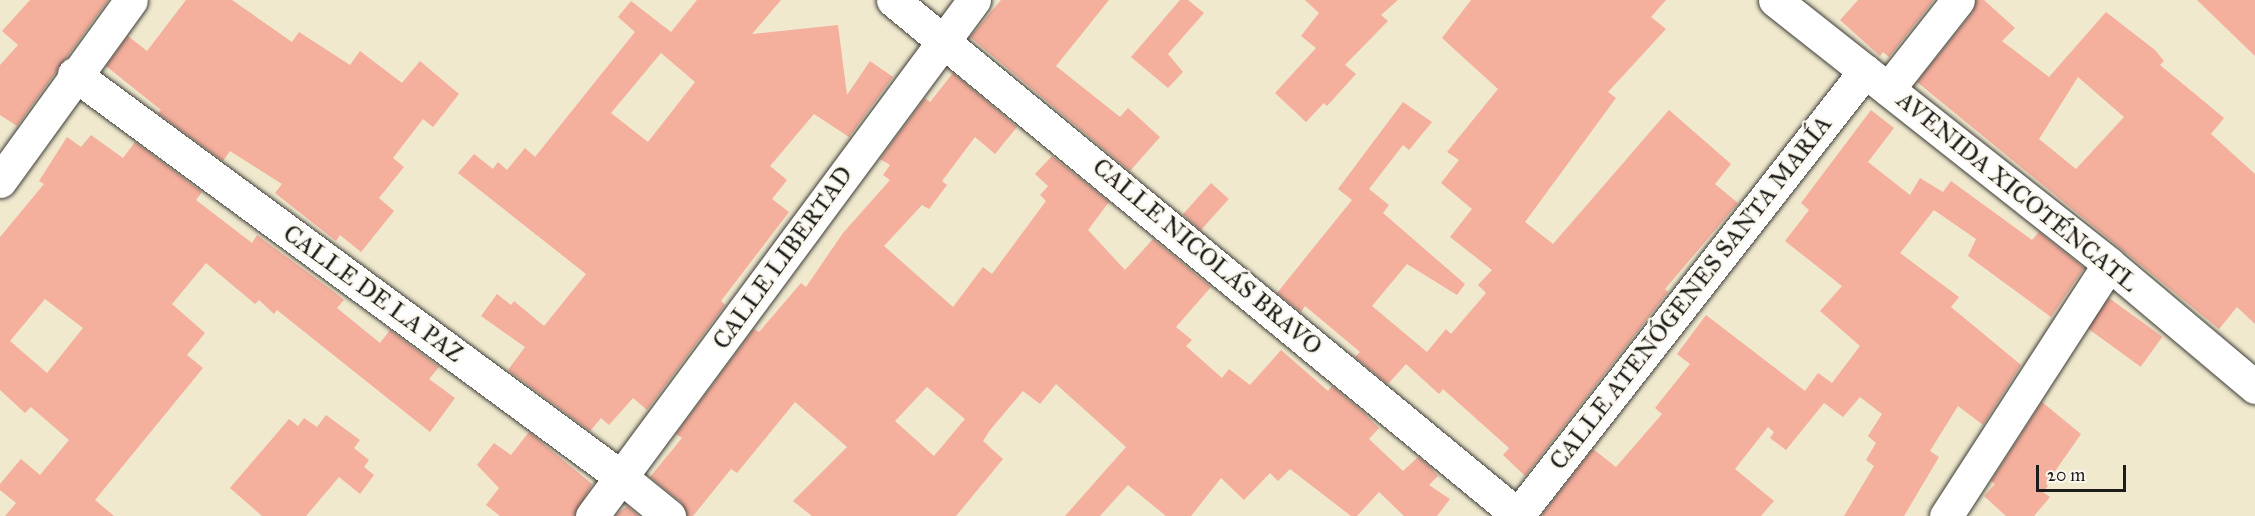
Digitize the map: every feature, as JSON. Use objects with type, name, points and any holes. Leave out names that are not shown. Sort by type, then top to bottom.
[{"type":"street","points":[[0,181],[74,74],[131,0]]},
{"type":"street","name":"CALLE NICOLÁS BRAVO","points":[[893,0],[1518,516]]},
{"type":"street","name":"CALLE LIBERTAD","points":[[592,516],[974,0]]},
{"type":"street","name":"AVENIDA XICOTÉNCATL","points":[[1776,0],[2109,264],[2255,387]]},
{"type":"street","name":"CALLE ATENÓGENES SANTA MARÍA","points":[[1518,516],[1876,80],[1958,0]]},
{"type":"street","name":"CALLE DE LA PAZ","points":[[74,74],[621,477],[669,516]]},
{"type":"street","points":[[1946,516],[2109,264]]},
{"type":"building","points":[[30,0],[108,0],[17,126],[0,115],[0,65],[18,45],[2,31]]},
{"type":"building","points":[[186,0],[232,0],[292,42],[299,32],[350,65],[360,51],[402,83],[420,61],[459,94],[433,127],[423,119],[393,158],[404,167],[379,198],[394,211],[361,252],[340,235],[336,241],[275,193],[282,184],[230,151],[223,161],[158,113],[161,110],[106,66],[128,36],[147,51]]},
{"type":"building","points":[[697,0],[781,0],[752,34],[838,25],[847,95],[870,61],[893,77],[849,137],[814,114],[770,166],[787,180],[772,199],[789,212],[721,301],[725,305],[647,410],[633,398],[609,425],[601,418],[590,431],[508,370],[525,347],[481,316],[497,294],[511,305],[514,301],[544,326],[586,274],[458,173],[474,154],[493,169],[498,162],[507,170],[525,148],[535,157],[635,32],[618,17],[631,1],[671,32]],"holes":[[[661,53],[695,82],[648,142],[611,113]]]},
{"type":"building","points":[[1001,0],[1109,0],[1056,66],[1120,117],[1128,108],[1160,137],[1130,171],[970,37]]},
{"type":"building","points":[[1180,0],[1188,0],[1204,13],[1168,54],[1183,72],[1168,88],[1131,57]]},
{"type":"building","points":[[1305,0],[1398,0],[1381,15],[1388,21],[1345,65],[1356,74],[1327,106],[1324,103],[1306,122],[1275,93],[1316,48],[1301,36],[1319,13]]},
{"type":"building","points":[[1471,0],[1666,0],[1651,17],[1666,29],[1608,92],[1616,98],[1525,222],[1553,244],[1669,110],[1731,164],[1715,184],[1738,203],[1665,289],[1668,292],[1525,476],[1503,455],[1509,448],[1443,389],[1439,394],[1406,364],[1388,384],[1355,357],[1360,352],[1305,306],[1301,312],[1277,293],[1352,200],[1338,189],[1403,102],[1432,122],[1409,150],[1403,145],[1369,189],[1389,205],[1383,213],[1465,284],[1457,295],[1407,264],[1372,306],[1427,352],[1446,329],[1451,334],[1486,293],[1478,285],[1492,270],[1450,237],[1472,209],[1441,183],[1459,160],[1447,152],[1498,89],[1442,38]]},
{"type":"building","points":[[1858,0],[1934,0],[1889,57],[1883,52],[1880,56],[1840,20]]},
{"type":"building","points":[[1976,0],[1984,0],[2015,28],[2002,41],[2049,77],[2106,12],[2155,50],[2164,61],[2160,65],[2224,118],[2211,134],[2255,174],[2255,324],[2237,307],[2219,329],[1917,82],[1973,12]],"holes":[[[2078,77],[2124,117],[2076,169],[2039,139]]]},
{"type":"building","points":[[2197,0],[2255,0],[2255,56]]},
{"type":"building","points":[[953,73],[1017,127],[995,154],[975,137],[942,181],[947,185],[929,209],[922,205],[884,246],[953,307],[983,267],[992,274],[1046,201],[1040,195],[1048,186],[1035,174],[1052,156],[1109,202],[1088,230],[1125,270],[1153,239],[1211,287],[1176,327],[1192,340],[1186,346],[1222,378],[1229,369],[1250,385],[1281,350],[1328,391],[1332,386],[1363,412],[1379,428],[1369,439],[1403,471],[1418,457],[1430,467],[1438,476],[1429,485],[1450,499],[1437,516],[1404,516],[1379,492],[1357,516],[1351,516],[1290,469],[1278,481],[1270,473],[1244,500],[1221,478],[1191,516],[1166,516],[1128,485],[1100,516],[1065,516],[1126,447],[1056,384],[1040,404],[1023,391],[990,430],[983,441],[1003,459],[956,516],[812,516],[793,501],[847,447],[795,402],[737,473],[731,469],[693,516],[687,516],[681,502],[650,477],[682,438],[676,434],[754,329],[759,332],[801,283],[806,287],[843,233],[890,180],[883,175],[890,165],[880,159],[925,98],[930,102]],"holes":[[[927,387],[965,419],[934,456],[895,421]]]},
{"type":"building","points":[[1871,110],[1894,128],[1868,162],[1910,195],[1920,178],[1943,192],[1951,181],[2032,240],[2039,232],[2084,268],[2051,317],[1968,256],[1976,239],[1934,210],[1900,253],[1959,297],[1951,307],[2021,365],[1983,425],[1958,406],[1930,451],[1939,457],[1904,516],[1844,516],[1874,466],[1866,460],[1876,443],[1868,436],[1882,414],[1860,397],[1843,417],[1824,403],[1786,450],[1770,438],[1774,432],[1768,427],[1735,469],[1774,501],[1761,516],[1541,516],[1593,449],[1616,467],[1662,414],[1655,408],[1690,364],[1677,354],[1706,315],[1805,391],[1818,373],[1832,383],[1860,346],[1820,311],[1842,286],[1785,241],[1809,210],[1801,203]]},
{"type":"building","points":[[91,135],[123,158],[135,142],[202,192],[196,200],[252,243],[257,235],[344,300],[337,308],[380,343],[390,330],[439,367],[429,379],[455,398],[430,432],[277,310],[274,314],[259,300],[255,304],[206,263],[172,304],[205,333],[187,355],[203,368],[95,500],[114,516],[5,516],[16,503],[0,490],[0,484],[21,459],[40,475],[69,440],[31,407],[25,413],[0,390],[0,237],[44,184],[39,181],[67,137],[81,147]],"holes":[[[45,299],[83,328],[47,373],[10,341]]]},
{"type":"building","points":[[1211,183],[1229,199],[1201,230],[1183,214]]},
{"type":"building","points":[[2109,298],[2162,337],[2141,367],[2087,328]]},
{"type":"building","points":[[2042,402],[2081,434],[2046,484],[2048,486],[2043,492],[2050,497],[2034,516],[2006,516],[1984,496],[1995,484],[1991,481]]},
{"type":"building","points":[[326,415],[360,440],[354,448],[369,460],[364,467],[374,475],[360,494],[339,477],[306,516],[262,516],[230,488],[289,419],[298,426],[304,418],[317,427]]},
{"type":"building","points":[[529,432],[592,484],[574,516],[500,516],[486,505],[499,488],[477,465],[494,443],[511,455]]},
{"type":"building","points":[[627,506],[639,516],[615,516]]}]
